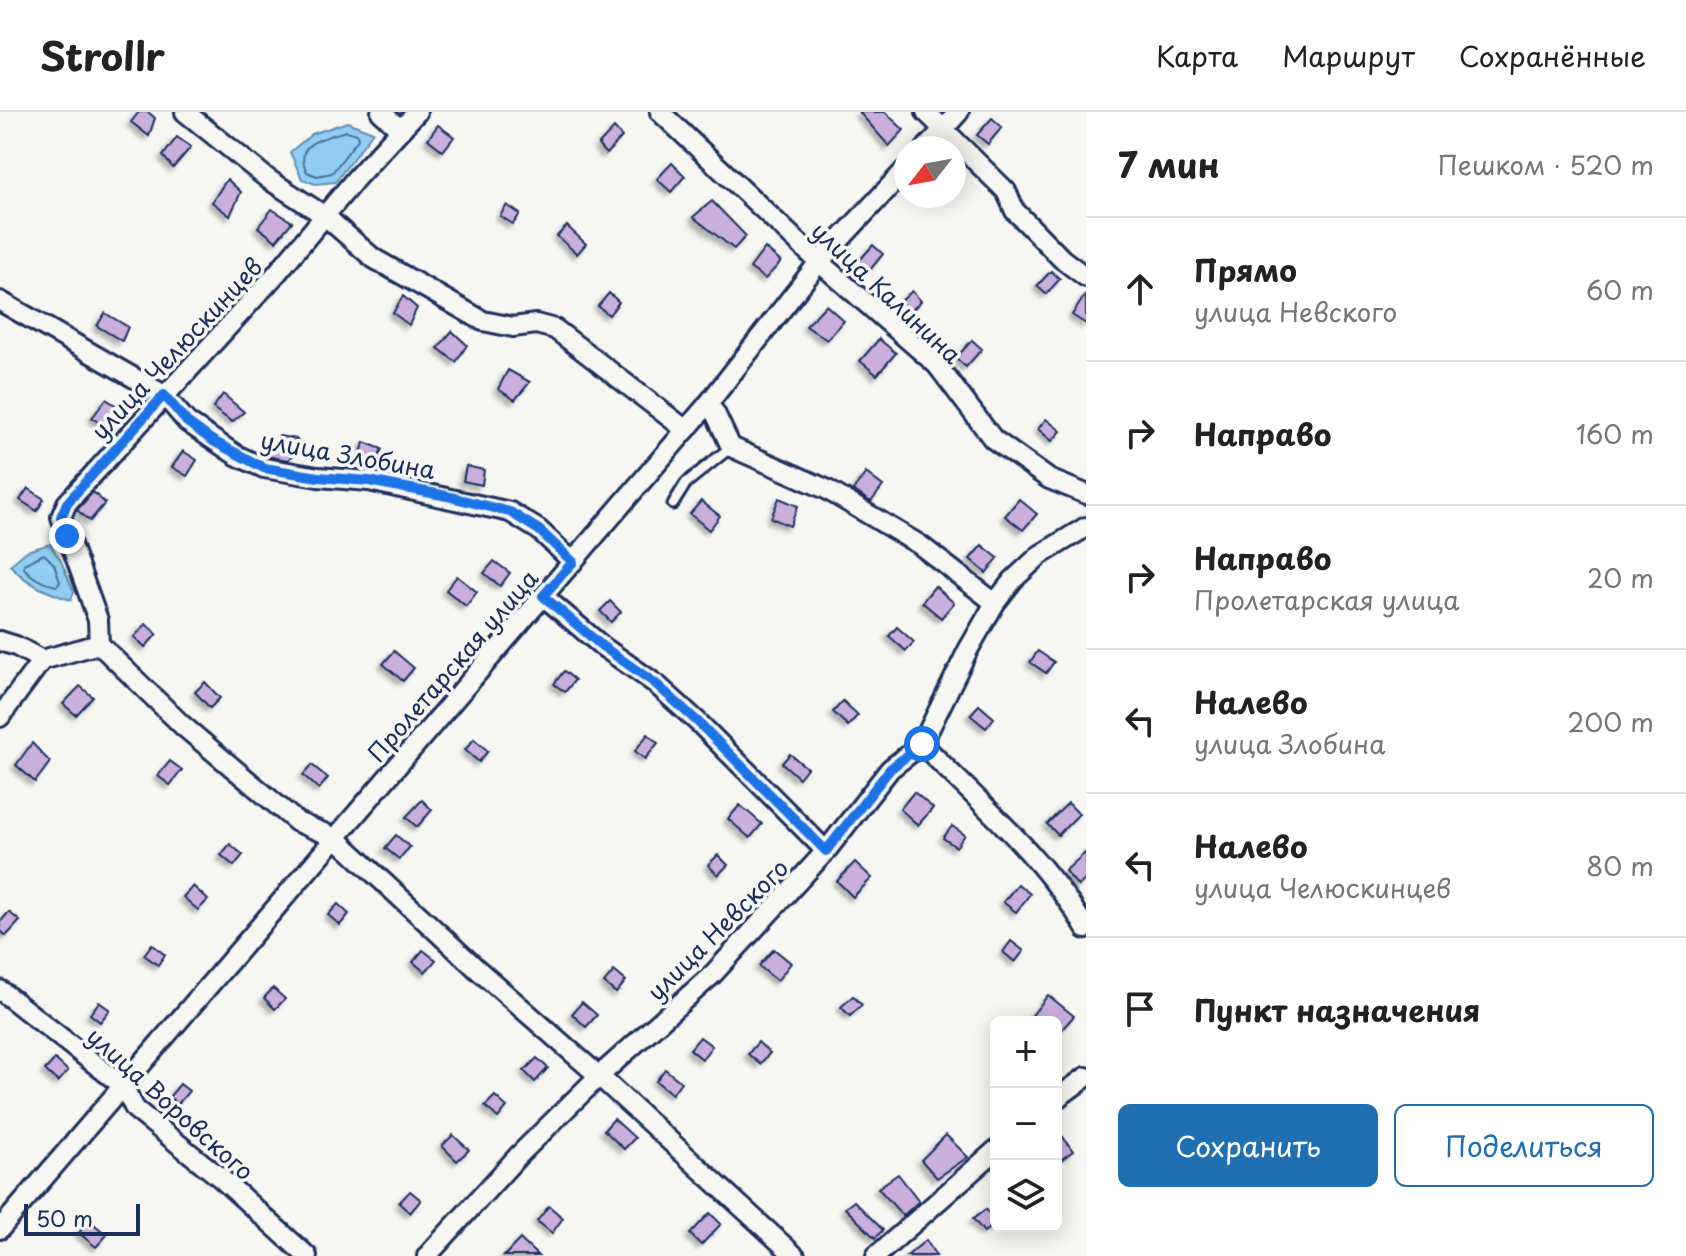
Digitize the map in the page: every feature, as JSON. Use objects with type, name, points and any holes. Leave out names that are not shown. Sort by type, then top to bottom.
[{"type":"street","points":[[185,112],[268,179],[325,216],[373,258],[483,321],[513,327],[536,324],[555,329],[686,430]]},
{"type":"street","points":[[381,112],[401,130]]},
{"type":"street","name":"улица Челюскинцев","points":[[99,644],[98,620],[61,517],[67,503],[277,273],[357,177],[417,112]]},
{"type":"street","name":"улица Калинина","points":[[660,112],[819,262],[937,365],[993,439],[1049,479],[1086,494]]},
{"type":"street","points":[[926,112],[1006,191],[1015,211],[1062,259],[1086,277]]},
{"type":"street","points":[[937,136],[959,112]]},
{"type":"street","name":"Пролетарская улица","points":[[0,1229],[686,430],[819,262],[894,182]]},
{"type":"street","name":"улица Злобина","points":[[0,301],[164,395],[187,422],[213,441],[264,468],[369,481],[510,512],[539,530],[573,562]]},
{"type":"street","points":[[708,404],[731,447],[826,489],[920,545],[995,603]]},
{"type":"street","name":"улица Невского","points":[[427,1256],[518,1156],[599,1076],[713,974],[826,851],[890,769],[922,744],[968,650],[995,603],[1013,580],[1040,555],[1086,527]]},
{"type":"street","points":[[543,596],[602,646],[656,684],[826,851]]},
{"type":"street","points":[[0,641],[42,660]]},
{"type":"street","points":[[0,717],[42,660],[99,644],[182,725],[297,822],[336,838],[795,1256]]},
{"type":"street","points":[[922,744],[1026,848],[1070,901],[1086,929]]},
{"type":"street","name":"улица Воровского","points":[[0,990],[123,1086],[135,1109],[223,1180],[307,1256]]},
{"type":"street","points":[[1062,1095],[1086,1077]]},
{"type":"street","points":[[876,1256],[990,1155]]},
{"type":"lane","points":[[673,504],[686,483],[731,447]]},
{"type":"water","points":[[347,122],[373,132],[335,182],[315,184],[302,179],[290,152],[312,134]]},
{"type":"water","points":[[50,544],[74,592],[71,600],[38,587],[10,565],[27,551]]},
{"type":"building","points":[[139,112],[148,112],[155,118],[149,136],[131,122]]},
{"type":"building","points":[[859,112],[885,112],[904,130],[894,136],[889,146]]},
{"type":"building","points":[[992,118],[1002,127],[988,144],[977,135]]},
{"type":"building","points":[[438,125],[454,137],[443,151],[428,139]]},
{"type":"building","points":[[614,128],[622,137],[606,154],[598,145]]},
{"type":"building","points":[[177,137],[191,147],[173,168],[163,156]]},
{"type":"building","points":[[672,163],[685,176],[671,192],[657,179]]},
{"type":"building","points":[[227,179],[241,192],[230,216],[212,202]]},
{"type":"building","points":[[712,201],[746,236],[734,249],[693,217]]},
{"type":"building","points":[[507,205],[520,214],[513,224],[500,216]]},
{"type":"building","points":[[272,209],[292,222],[276,241],[258,227]]},
{"type":"building","points":[[567,226],[586,244],[577,254],[557,236]]},
{"type":"building","points":[[873,245],[883,254],[870,270],[859,261]]},
{"type":"building","points":[[765,248],[781,262],[765,279],[750,268]]},
{"type":"building","points":[[1051,271],[1060,279],[1046,294],[1037,286]]},
{"type":"building","points":[[912,291],[921,301],[910,312],[900,302]]},
{"type":"building","points":[[609,293],[619,302],[609,315],[598,306]]},
{"type":"building","points":[[1086,294],[1086,324],[1072,315]]},
{"type":"building","points":[[403,296],[417,308],[409,325],[393,313]]},
{"type":"building","points":[[826,305],[844,321],[827,340],[806,326]]},
{"type":"building","points":[[105,313],[128,327],[122,341],[97,326]]},
{"type":"building","points":[[452,331],[467,345],[456,362],[438,348]]},
{"type":"building","points":[[879,339],[896,353],[877,375],[860,361]]},
{"type":"building","points":[[972,340],[982,349],[966,367],[956,358]]},
{"type":"building","points":[[508,370],[530,382],[515,400],[498,389]]},
{"type":"building","points":[[223,394],[244,412],[232,422],[213,408]]},
{"type":"building","points":[[106,399],[123,410],[108,428],[92,418]]},
{"type":"building","points":[[1046,419],[1061,431],[1052,441],[1038,429]]},
{"type":"building","points":[[279,436],[296,439],[301,446],[288,460],[267,454]]},
{"type":"building","points":[[364,442],[382,449],[377,461],[360,458]]},
{"type":"building","points":[[183,451],[197,460],[187,476],[172,467]]},
{"type":"building","points":[[466,466],[484,470],[482,485],[463,481]]},
{"type":"building","points":[[866,473],[883,486],[871,502],[853,490]]},
{"type":"building","points":[[28,488],[44,499],[37,511],[20,500]]},
{"type":"building","points":[[93,492],[105,503],[90,521],[77,510]]},
{"type":"building","points":[[779,498],[798,506],[790,526],[771,518]]},
{"type":"building","points":[[1019,499],[1037,514],[1023,530],[1005,516]]},
{"type":"building","points":[[701,501],[720,516],[709,530],[690,514]]},
{"type":"building","points":[[982,545],[998,558],[986,573],[970,559]]},
{"type":"building","points":[[494,561],[510,573],[500,586],[484,573]]},
{"type":"building","points":[[457,576],[477,592],[466,606],[446,590]]},
{"type":"building","points":[[935,586],[954,603],[941,618],[922,602]]},
{"type":"building","points":[[610,601],[621,612],[611,622],[600,611]]},
{"type":"building","points":[[146,624],[157,634],[145,647],[134,637]]},
{"type":"building","points":[[897,627],[914,642],[906,651],[889,636]]},
{"type":"building","points":[[394,651],[414,668],[403,681],[383,664]]},
{"type":"building","points":[[1038,651],[1054,662],[1046,673],[1030,662]]},
{"type":"building","points":[[564,671],[575,680],[565,692],[554,684]]},
{"type":"building","points":[[205,682],[220,698],[210,708],[195,692]]},
{"type":"building","points":[[80,686],[93,697],[76,715],[63,704]]},
{"type":"building","points":[[843,701],[858,715],[848,726],[833,712]]},
{"type":"building","points":[[979,705],[994,718],[986,728],[970,715]]},
{"type":"building","points":[[648,734],[658,743],[645,759],[635,751]]},
{"type":"building","points":[[474,739],[488,751],[479,762],[465,750]]},
{"type":"building","points":[[32,743],[50,762],[35,782],[16,765]]},
{"type":"building","points":[[790,754],[807,768],[799,778],[782,763]]},
{"type":"building","points":[[170,761],[182,770],[170,785],[158,776]]},
{"type":"building","points":[[312,765],[328,778],[319,789],[303,775]]},
{"type":"building","points":[[914,792],[933,808],[918,825],[900,809]]},
{"type":"building","points":[[422,800],[432,810],[417,827],[406,817]]},
{"type":"building","points":[[1068,803],[1079,814],[1058,835],[1047,824]]},
{"type":"building","points":[[740,805],[762,824],[750,838],[728,819]]},
{"type":"building","points":[[952,826],[965,835],[956,847],[943,838]]},
{"type":"building","points":[[396,835],[410,847],[399,859],[385,848]]},
{"type":"building","points":[[230,844],[243,855],[234,866],[221,855]]},
{"type":"building","points":[[1086,852],[1086,879],[1078,886],[1065,871]]},
{"type":"building","points":[[718,855],[728,865],[718,875],[708,865]]},
{"type":"building","points":[[855,862],[872,878],[853,897],[837,881]]},
{"type":"building","points":[[1018,884],[1030,894],[1016,912],[1003,902]]},
{"type":"building","points":[[193,886],[208,900],[198,910],[183,897]]},
{"type":"building","points":[[338,904],[349,914],[340,925],[328,915]]},
{"type":"building","points":[[9,912],[20,921],[6,936],[0,930],[0,922]]},
{"type":"building","points":[[1011,941],[1024,951],[1015,962],[1003,952]]},
{"type":"building","points":[[152,944],[165,955],[158,965],[144,955]]},
{"type":"building","points":[[774,949],[791,963],[777,981],[759,966]]},
{"type":"building","points":[[423,950],[436,960],[425,972],[413,962]]},
{"type":"building","points":[[614,971],[626,981],[616,993],[604,983]]},
{"type":"building","points":[[273,988],[285,999],[275,1009],[264,998]]},
{"type":"building","points":[[1048,995],[1074,1016],[1062,1029],[1062,1016],[1032,1016]]},
{"type":"building","points":[[853,996],[862,1005],[850,1016],[841,1007]]},
{"type":"building","points":[[99,1002],[110,1010],[100,1022],[90,1014]]},
{"type":"building","points":[[582,1002],[597,1015],[586,1027],[572,1014]]},
{"type":"building","points":[[700,1037],[712,1046],[702,1059],[690,1049]]},
{"type":"building","points":[[758,1042],[770,1053],[760,1064],[748,1054]]},
{"type":"building","points":[[537,1058],[548,1068],[535,1082],[524,1071]]},
{"type":"building","points":[[55,1059],[68,1071],[58,1082],[45,1070]]},
{"type":"building","points":[[665,1069],[681,1082],[672,1094],[656,1081]]},
{"type":"building","points":[[180,1084],[189,1091],[178,1104],[169,1097]]},
{"type":"building","points":[[495,1096],[507,1107],[498,1118],[485,1106]]},
{"type":"building","points":[[614,1119],[635,1138],[624,1149],[604,1130]]},
{"type":"building","points":[[453,1135],[469,1150],[457,1161],[442,1146]]},
{"type":"building","points":[[946,1135],[968,1157],[937,1178],[921,1160]]},
{"type":"building","points":[[1062,1135],[1073,1151],[1062,1159]]},
{"type":"building","points":[[898,1174],[919,1201],[903,1216],[878,1188]]},
{"type":"building","points":[[410,1191],[421,1200],[410,1213],[399,1203]]},
{"type":"building","points":[[854,1201],[883,1230],[875,1238],[845,1208]]},
{"type":"building","points":[[549,1206],[563,1218],[552,1233],[537,1221]]},
{"type":"building","points":[[986,1209],[990,1215],[990,1228],[984,1232],[973,1219]]},
{"type":"building","points":[[710,1213],[721,1224],[701,1245],[690,1234]]},
{"type":"building","points":[[89,1220],[107,1235],[96,1247],[79,1233]]},
{"type":"building","points":[[520,1239],[538,1256],[504,1256]]},
{"type":"building","points":[[926,1240],[936,1256],[907,1256]]},
{"type":"route","points":[[67,536],[61,517],[67,503],[164,395],[187,422],[213,441],[264,468],[369,481],[447,496],[510,512],[539,530],[573,562],[543,596],[602,646],[656,684],[826,851],[890,769],[922,744]]}]
